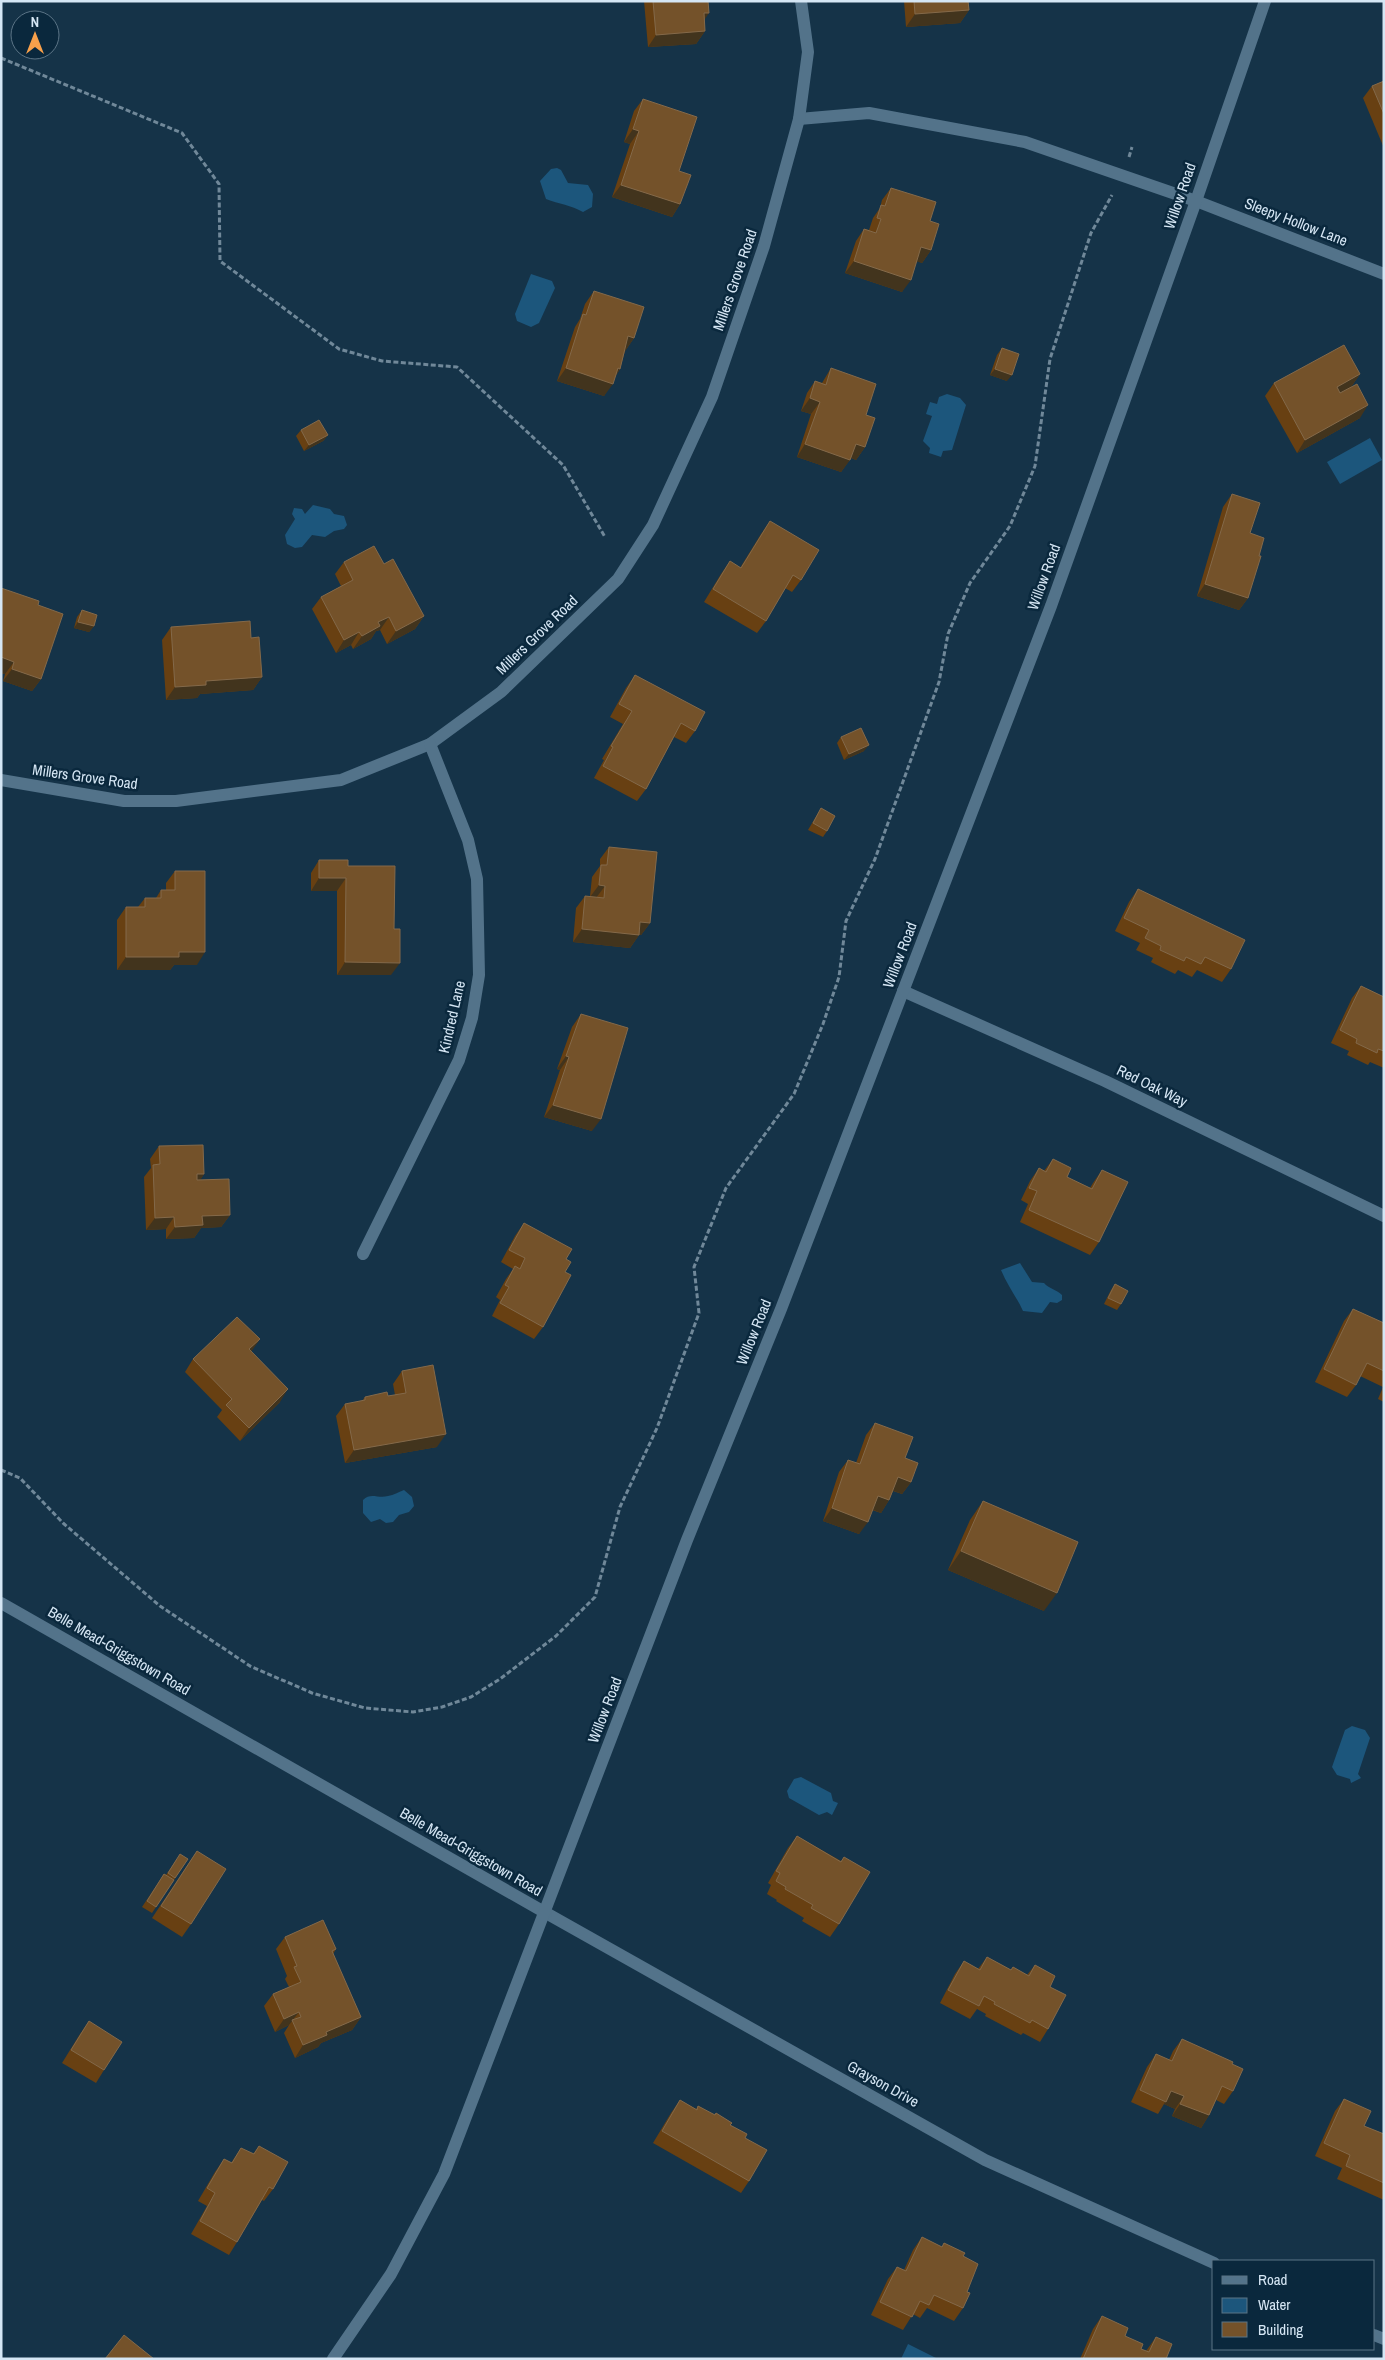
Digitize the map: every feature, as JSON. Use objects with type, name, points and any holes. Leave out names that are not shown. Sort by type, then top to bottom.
[{"type":"street","name":"Millers Grove Road","points":[[1,780],[124,801],[176,801],[341,780],[430,744],[501,692],[618,579],[653,525],[712,397],[764,246],[798,120],[808,52],[801,1]]},
{"type":"street","name":"Willow Road","points":[[546,1913],[687,1540],[781,1309],[1051,606],[1265,1]]},
{"type":"street","points":[[798,120],[869,113],[1025,142],[1196,200]]},
{"type":"street","name":"Sleepy Hollow Lane","points":[[1196,200],[1384,274]]},
{"type":"street","name":"Kindred Lane","points":[[363,1254],[460,1060],[472,1018],[478,975],[477,879],[468,840],[430,744]]},
{"type":"street","name":"Red Oak Way","points":[[903,991],[1105,1082],[1384,1216]]},
{"type":"street","name":"Belle Mead-Griggstown Road","points":[[1,1603],[546,1913],[444,2174],[391,2274],[333,2359]]},
{"type":"street","name":"Grayson Drive","points":[[546,1913],[985,2160],[1212,2262]]},
{"type":"path","points":[[1,58],[30,72],[182,133],[219,184],[220,260],[338,349],[382,361],[457,367],[563,465],[605,537]]},
{"type":"path","points":[[1,1470],[20,1478],[62,1523],[160,1606],[242,1661],[312,1693],[364,1708],[413,1712],[442,1707],[471,1697],[500,1679],[556,1636],[595,1597],[620,1507],[657,1428],[699,1313],[694,1267],[726,1188],[794,1094],[823,1024],[839,977],[846,921],[875,859],[936,691],[948,634],[970,584],[1010,526],[1034,466],[1050,359],[1091,233],[1123,176],[1132,147]]},
{"type":"water","points":[[557,168],[561,170],[568,183],[588,185],[593,194],[592,207],[583,212],[546,199],[540,181],[551,169]]},
{"type":"water","points":[[531,274],[552,281],[555,288],[539,323],[531,327],[517,321],[515,314]]},
{"type":"water","points":[[947,394],[960,398],[966,405],[952,450],[943,451],[941,457],[929,453],[930,448],[923,441],[932,416],[926,414],[930,402],[937,404],[939,397]]},
{"type":"water","points":[[1370,438],[1382,460],[1340,484],[1327,462]]},
{"type":"water","points":[[313,505],[330,509],[334,514],[344,516],[347,525],[344,529],[334,531],[325,537],[312,535],[302,547],[295,548],[287,544],[285,535],[295,519],[292,514],[294,508],[302,509],[305,514]]},
{"type":"water","points":[[1020,1263],[1032,1282],[1044,1283],[1062,1295],[1062,1300],[1057,1303],[1050,1302],[1042,1313],[1023,1311],[1001,1270]]},
{"type":"water","points":[[404,1490],[412,1497],[414,1506],[409,1512],[399,1515],[393,1522],[386,1523],[380,1519],[371,1522],[363,1513],[363,1500],[369,1496],[388,1496]]},
{"type":"water","points":[[1352,1726],[1365,1730],[1370,1738],[1358,1774],[1361,1778],[1351,1783],[1350,1779],[1337,1775],[1332,1767],[1345,1730]]},
{"type":"water","points":[[801,1777],[831,1793],[833,1801],[838,1803],[832,1815],[827,1812],[819,1815],[789,1798],[787,1791],[794,1779]]},
{"type":"water","points":[[908,2344],[938,2359],[901,2359]]},
{"type":"building","points":[[653,1],[708,1],[709,13],[704,13],[705,31],[656,35]]},
{"type":"building","points":[[914,1],[968,1],[969,10],[915,14]]},
{"type":"building","points":[[1384,81],[1384,114],[1372,86]]},
{"type":"building","points":[[643,99],[697,117],[679,171],[691,175],[680,204],[621,185],[639,131],[633,129]]},
{"type":"building","points":[[891,188],[936,202],[930,221],[939,224],[931,250],[921,247],[911,280],[854,261],[864,229],[876,233],[881,219],[877,218],[881,205],[885,206]]},
{"type":"building","points":[[594,291],[644,307],[634,338],[628,336],[620,369],[618,368],[613,384],[566,368],[583,314],[586,315]]},
{"type":"building","points":[[1344,345],[1360,374],[1337,387],[1340,393],[1357,384],[1368,405],[1305,440],[1274,383]]},
{"type":"building","points":[[1002,348],[1019,354],[1012,375],[995,369]]},
{"type":"building","points":[[831,368],[876,384],[866,415],[875,418],[865,447],[856,444],[850,460],[805,444],[820,402],[810,398],[815,381],[826,385]]},
{"type":"building","points":[[319,420],[328,435],[309,445],[301,430]]},
{"type":"building","points":[[1232,494],[1260,503],[1250,533],[1264,538],[1259,556],[1261,556],[1248,598],[1205,584]]},
{"type":"building","points":[[770,521],[819,550],[801,580],[793,575],[766,621],[713,589],[730,561],[741,568]]},
{"type":"building","points":[[374,546],[384,564],[393,559],[424,616],[396,631],[389,617],[378,622],[380,626],[362,636],[359,632],[344,640],[321,597],[353,580],[344,562]]},
{"type":"building","points":[[1,588],[39,601],[38,605],[63,614],[41,679],[12,669],[14,662],[1,657]]},
{"type":"building","points":[[82,610],[97,615],[94,626],[78,622]]},
{"type":"building","points":[[250,621],[251,638],[259,637],[262,677],[206,681],[206,685],[175,687],[171,627]]},
{"type":"building","points":[[635,675],[705,712],[695,731],[681,723],[646,789],[603,766],[613,747],[611,746],[632,711],[619,704]]},
{"type":"building","points":[[861,728],[869,745],[849,754],[841,737]]},
{"type":"building","points":[[821,808],[835,816],[827,831],[813,823]]},
{"type":"building","points":[[609,847],[657,852],[650,923],[640,922],[639,935],[582,929],[585,896],[604,898],[605,886],[599,885],[601,865],[607,865]]},
{"type":"building","points":[[319,860],[348,860],[348,866],[395,866],[394,929],[400,929],[400,963],[345,962],[346,878],[319,878]]},
{"type":"building","points":[[175,871],[205,871],[205,952],[179,952],[179,957],[126,957],[126,907],[145,907],[145,898],[161,898],[161,890],[175,890]]},
{"type":"building","points":[[1138,889],[1245,940],[1231,969],[1205,957],[1201,964],[1186,957],[1184,961],[1160,950],[1161,946],[1145,938],[1149,930],[1124,918]]},
{"type":"building","points":[[1361,986],[1384,997],[1384,1051],[1378,1049],[1377,1053],[1356,1043],[1357,1039],[1340,1030]]},
{"type":"building","points":[[581,1014],[628,1028],[601,1119],[553,1105],[569,1057],[566,1056]]},
{"type":"building","points":[[203,1145],[204,1174],[197,1174],[197,1180],[229,1179],[230,1215],[202,1216],[203,1225],[175,1227],[174,1217],[155,1218],[153,1165],[160,1164],[159,1146]]},
{"type":"building","points":[[1053,1159],[1071,1168],[1067,1177],[1092,1189],[1102,1170],[1128,1182],[1099,1242],[1029,1210],[1037,1191],[1029,1188],[1039,1168],[1046,1172]]},
{"type":"building","points":[[524,1223],[572,1249],[566,1259],[571,1262],[565,1272],[571,1275],[543,1327],[500,1303],[509,1287],[505,1285],[515,1266],[520,1269],[525,1258],[509,1250]]},
{"type":"building","points":[[1115,1284],[1128,1291],[1121,1304],[1108,1298]]},
{"type":"building","points":[[1353,1309],[1384,1323],[1384,1371],[1367,1363],[1356,1385],[1324,1369]]},
{"type":"building","points":[[237,1317],[260,1339],[249,1349],[288,1389],[249,1428],[226,1405],[232,1399],[193,1359]]},
{"type":"building","points":[[433,1365],[446,1434],[354,1450],[345,1404],[365,1400],[365,1397],[387,1392],[388,1396],[406,1393],[402,1371]]},
{"type":"building","points":[[875,1423],[913,1437],[905,1458],[918,1463],[911,1482],[898,1477],[889,1500],[878,1496],[868,1522],[832,1508],[848,1460],[860,1464]]},
{"type":"building","points":[[983,1501],[1078,1542],[1057,1593],[961,1551]]},
{"type":"building","points":[[797,1836],[841,1862],[844,1857],[870,1872],[839,1924],[811,1908],[813,1905],[785,1889],[786,1887],[776,1881],[780,1873],[776,1871]]},
{"type":"building","points":[[197,1851],[226,1869],[191,1924],[161,1906]]},
{"type":"building","points":[[180,1854],[188,1859],[175,1878],[168,1873]]},
{"type":"building","points":[[164,1874],[174,1880],[156,1907],[147,1901]]},
{"type":"building","points":[[323,1920],[336,1949],[332,1951],[361,2017],[326,2032],[327,2035],[303,2045],[292,2020],[301,2017],[299,2012],[284,2019],[273,1994],[301,1982],[294,1967],[297,1966],[285,1937]]},
{"type":"building","points":[[987,1957],[1011,1970],[1013,1967],[1029,1976],[1035,1965],[1055,1976],[1050,1987],[1066,1995],[1048,2029],[1032,2020],[1030,2023],[994,2004],[995,2002],[984,1996],[979,2006],[948,1990],[964,1961],[980,1970]]},
{"type":"building","points":[[89,2021],[122,2042],[104,2070],[71,2050]]},
{"type":"building","points":[[1182,2039],[1233,2062],[1232,2064],[1243,2069],[1233,2091],[1222,2086],[1209,2115],[1180,2104],[1184,2096],[1171,2091],[1166,2102],[1140,2090],[1156,2054],[1172,2061]]},
{"type":"building","points":[[1344,2099],[1371,2111],[1364,2126],[1384,2134],[1384,2183],[1346,2166],[1350,2155],[1324,2143]]},
{"type":"building","points":[[680,2100],[697,2110],[698,2106],[715,2115],[716,2113],[732,2123],[730,2125],[747,2134],[745,2138],[767,2150],[749,2181],[662,2131]]},
{"type":"building","points":[[259,2146],[288,2162],[273,2189],[269,2187],[237,2242],[200,2221],[215,2193],[207,2188],[224,2159],[232,2163],[241,2148],[254,2154]]},
{"type":"building","points":[[922,2237],[942,2247],[944,2243],[965,2253],[963,2256],[978,2264],[967,2292],[970,2293],[963,2308],[934,2295],[929,2305],[920,2301],[912,2317],[880,2302],[897,2267],[906,2271]]},
{"type":"building","points":[[1102,2316],[1128,2328],[1125,2336],[1143,2344],[1141,2349],[1149,2352],[1156,2337],[1172,2344],[1166,2359],[1083,2359]]},
{"type":"building","points":[[124,2335],[154,2359],[105,2359]]}]
